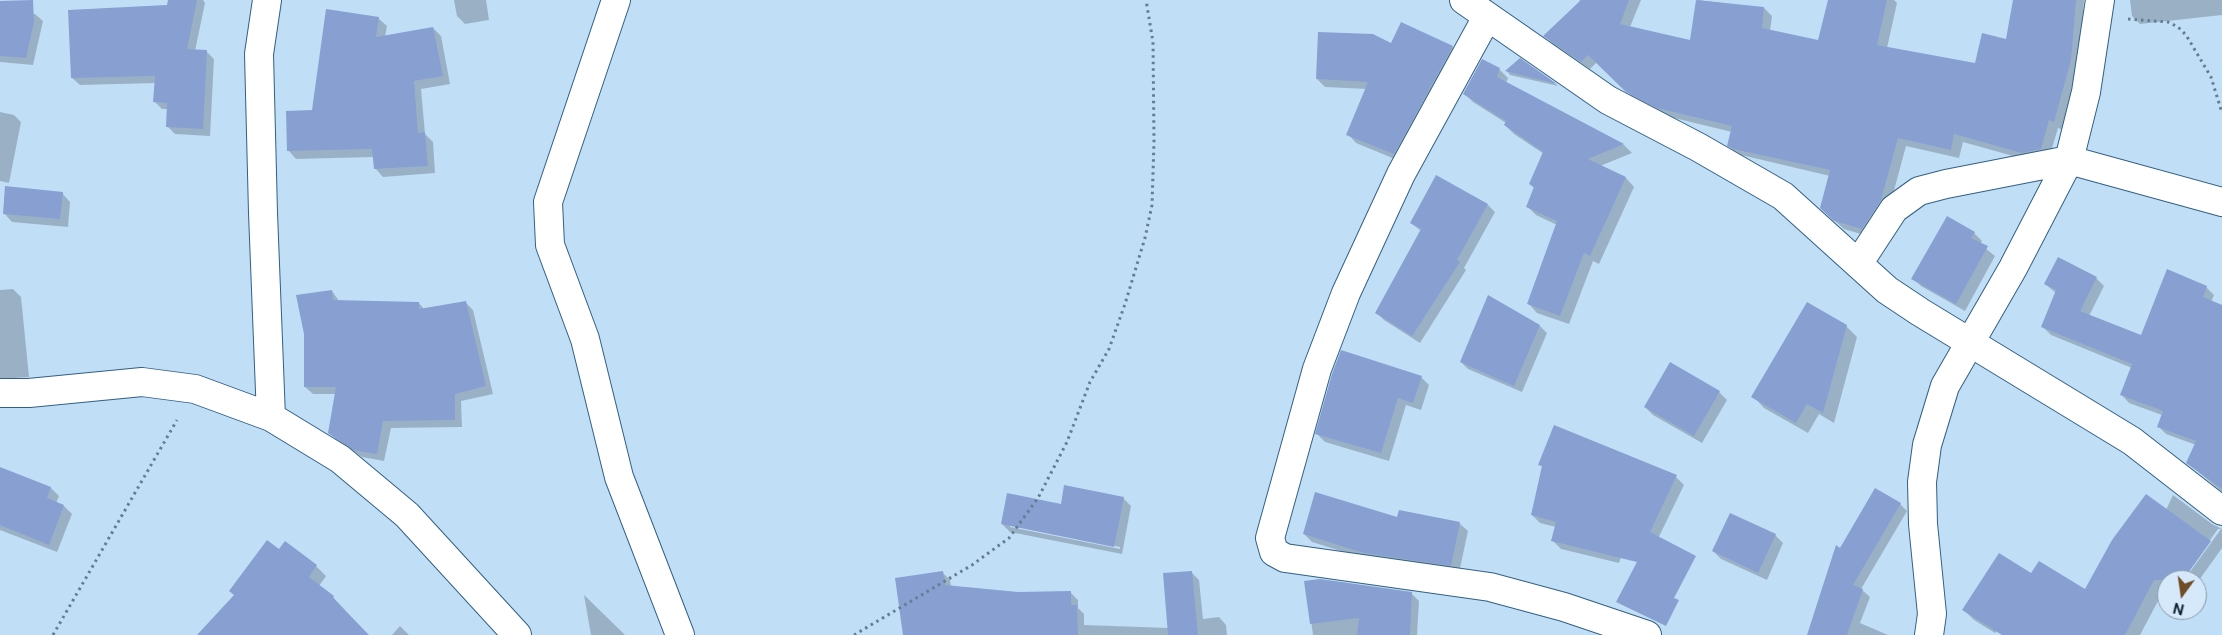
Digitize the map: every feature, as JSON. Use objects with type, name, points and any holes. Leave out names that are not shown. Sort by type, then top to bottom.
[{"type":"street","points":[[267,0],[259,54],[271,417]]},
{"type":"street","points":[[616,0],[548,202],[550,245],[585,339],[619,477],[680,635]]},
{"type":"street","points":[[1464,0],[1608,100],[1698,146],[1783,196],[1887,290],[2132,441],[2222,511]]},
{"type":"street","points":[[1929,635],[1932,614],[1923,524],[1922,482],[1928,446],[1939,404],[1945,386],[2013,268],[2069,160],[2086,92],[2098,8]]},
{"type":"street","points":[[1486,17],[1402,174],[1346,293],[1318,369],[1270,538],[1274,552],[1285,558],[1490,587],[1564,607],[1647,635]]},
{"type":"street","points":[[1858,264],[1894,209],[1919,191],[2069,160],[2222,202]]},
{"type":"street","points":[[0,393],[29,393],[142,382],[195,389],[271,417],[340,459],[407,515],[517,635]]},
{"type":"path","points":[[854,635],[972,565],[1009,538],[1038,498],[1066,442],[1090,382],[1112,340],[1145,238],[1152,205],[1154,142],[1152,42],[1146,0]]},
{"type":"path","points":[[2098,8],[2168,22],[2178,27],[2186,35],[2211,77],[2222,114]]},
{"type":"path","points":[[53,635],[195,389]]},
{"type":"building","points":[[33,0],[34,22],[26,58],[0,56],[0,1]]},
{"type":"building","points":[[168,0],[197,0],[187,49],[207,50],[203,129],[166,127],[167,103],[153,102],[155,76],[71,78],[68,10],[167,5]]},
{"type":"building","points":[[1581,0],[1629,0],[1620,24],[1690,40],[1696,0],[1764,7],[1762,28],[1818,40],[1828,0],[1887,0],[1877,45],[1975,63],[1982,33],[2006,39],[2013,0],[2076,0],[2071,60],[2054,122],[2049,120],[2041,149],[2022,153],[1954,134],[1951,150],[1898,138],[1881,200],[1862,229],[1834,221],[1820,208],[1830,170],[1733,149],[1727,146],[1732,126],[1657,108],[1626,92],[1588,55],[1581,62],[1543,36]]},
{"type":"building","points":[[326,9],[379,17],[376,37],[433,27],[443,76],[414,81],[418,133],[425,132],[428,166],[374,169],[372,149],[287,151],[286,111],[312,110]]},
{"type":"building","points":[[1401,22],[1453,46],[1394,154],[1346,135],[1368,82],[1316,79],[1318,32],[1373,34],[1391,43]]},
{"type":"building","points":[[1520,58],[1557,84],[1505,71]]},
{"type":"building","points":[[1482,59],[1500,68],[1497,77],[1624,144],[1588,159],[1626,177],[1590,256],[1584,253],[1560,316],[1527,304],[1557,221],[1526,207],[1534,187],[1529,184],[1543,152],[1504,125],[1506,121],[1463,94]]},
{"type":"building","points":[[1436,175],[1488,204],[1457,260],[1460,262],[1412,336],[1375,313],[1421,229],[1410,223]]},
{"type":"building","points":[[5,186],[63,192],[60,219],[3,214]]},
{"type":"building","points":[[1947,216],[1975,232],[1971,238],[1988,246],[1956,304],[1911,279]]},
{"type":"building","points":[[2058,257],[2097,277],[2080,311],[2141,335],[2167,269],[2207,286],[2203,297],[2222,305],[2222,489],[2186,463],[2196,441],[2157,427],[2163,411],[2120,395],[2132,364],[2041,327],[2056,290],[2044,284]]},
{"type":"building","points":[[332,290],[333,300],[419,302],[419,309],[466,301],[486,386],[455,394],[455,420],[383,421],[377,454],[353,450],[328,433],[336,387],[304,387],[304,334],[296,295]]},
{"type":"building","points":[[1488,295],[1540,325],[1514,386],[1460,362]]},
{"type":"building","points":[[1807,302],[1847,325],[1823,413],[1807,404],[1796,423],[1751,397]]},
{"type":"building","points":[[1341,350],[1422,376],[1413,403],[1398,398],[1381,453],[1315,434],[1332,374]]},
{"type":"building","points":[[1670,362],[1720,391],[1694,436],[1644,407]]},
{"type":"building","points":[[1554,425],[1677,475],[1650,532],[1696,556],[1674,598],[1679,600],[1666,626],[1616,602],[1637,562],[1551,541],[1556,522],[1531,515],[1542,466],[1538,465]]},
{"type":"building","points":[[0,467],[51,487],[47,498],[64,505],[49,545],[0,525]]},
{"type":"building","points":[[1064,485],[1124,497],[1114,547],[1001,524],[1007,493],[1061,504]]},
{"type":"building","points":[[1875,488],[1901,503],[1853,585],[1863,589],[1847,635],[1807,635],[1836,545],[1840,548]]},
{"type":"building","points":[[1315,492],[1397,517],[1399,510],[1460,522],[1451,566],[1364,553],[1303,534]]},
{"type":"building","points":[[2146,494],[2211,541],[2190,570],[2157,570],[2157,580],[2154,580],[2125,635],[2002,635],[1962,610],[1999,553],[2031,573],[2039,561],[2085,589],[2112,540]]},
{"type":"building","points":[[1730,513],[1776,534],[1758,573],[1712,551]]},
{"type":"building","points":[[267,540],[279,549],[285,541],[317,565],[309,577],[334,596],[333,598],[369,635],[197,635],[234,595],[229,591]]},
{"type":"building","points":[[943,571],[945,585],[1018,592],[1071,591],[1071,605],[1077,605],[1078,635],[903,635],[895,578]]},
{"type":"building","points":[[1192,571],[1198,635],[1168,635],[1163,573]]},
{"type":"building","points":[[1320,579],[1412,592],[1410,635],[1357,635],[1359,618],[1310,624],[1304,581]]}]
